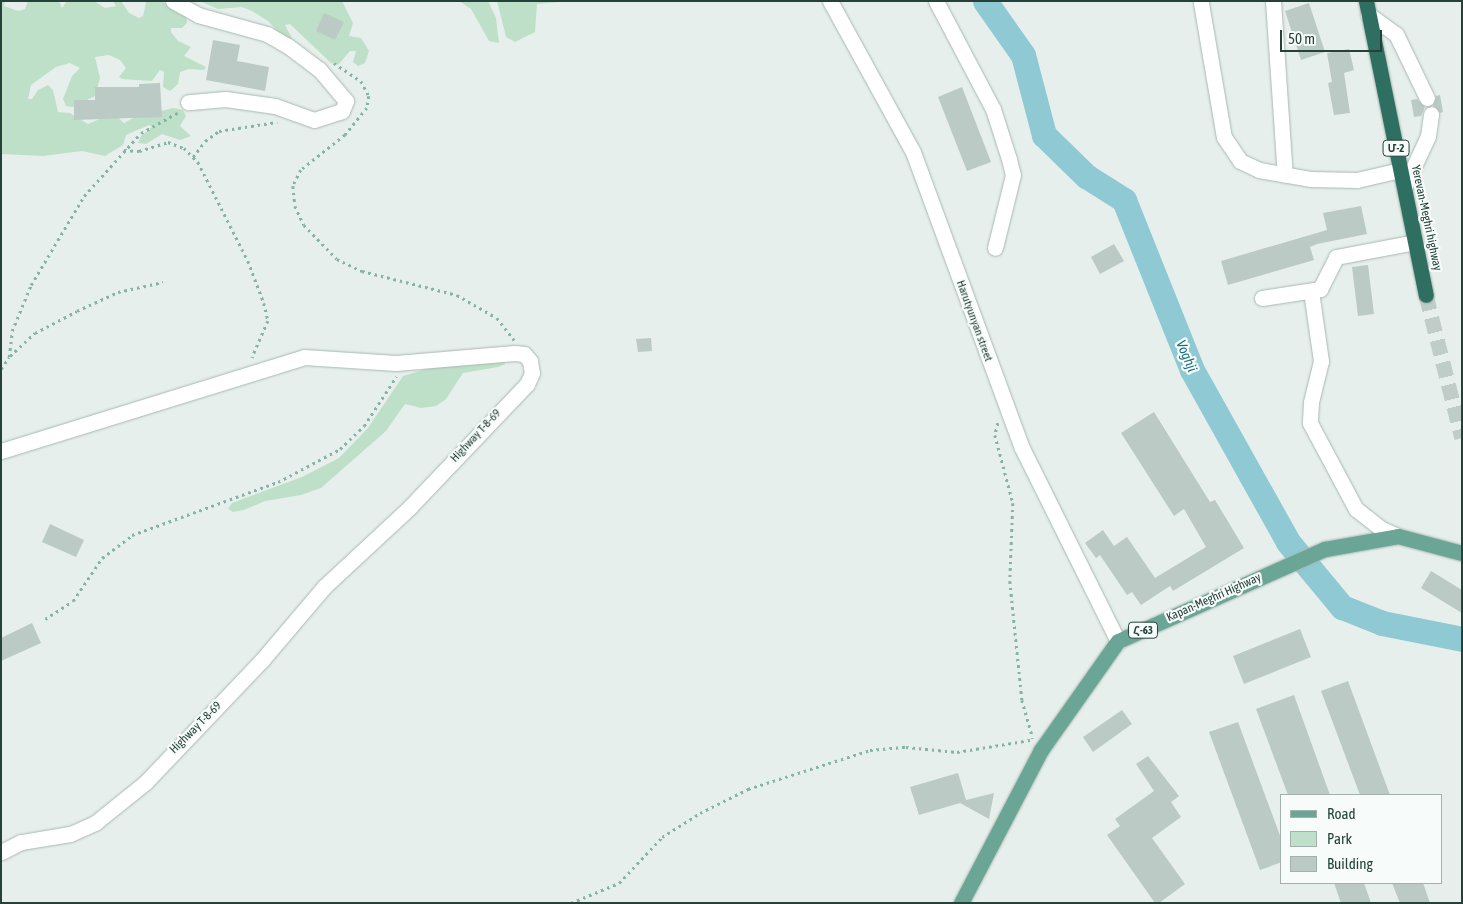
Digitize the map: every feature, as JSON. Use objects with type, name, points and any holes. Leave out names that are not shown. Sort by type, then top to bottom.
[{"type":"highway","name":"Yerevan-Meghri highway","points":[[1367,7],[1426,295]]},
{"type":"main road","name":"Kapan-Meghri Highway","points":[[1118,641],[1325,549],[1398,536],[1462,553]]},
{"type":"main road","name":"Հ-63","points":[[961,903],[1041,750],[1118,641]]},
{"type":"street","points":[[174,2],[178,1]]},
{"type":"street","name":"Harutyunyan street","points":[[830,1],[913,152],[1003,402],[1051,512],[1118,641]]},
{"type":"street","points":[[936,1],[993,109],[1010,159],[1013,175],[995,248]]},
{"type":"street","points":[[1273,1],[1285,175]]},
{"type":"street","points":[[174,2],[222,24],[266,34],[288,46],[319,69],[346,101],[342,111],[314,120],[275,106],[225,99],[188,102]]},
{"type":"street","points":[[1201,3],[1224,137],[1240,161],[1259,170],[1285,175],[1356,180],[1400,170]]},
{"type":"street","points":[[1367,7],[1396,34],[1427,98]]},
{"type":"street","points":[[1404,188],[1428,136],[1430,114]]},
{"type":"street","points":[[1262,298],[1324,286],[1336,257],[1415,242]]},
{"type":"street","points":[[1311,290],[1321,360],[1311,402],[1310,423],[1356,509],[1382,529],[1398,536]]},
{"type":"street","points":[[1,451],[244,373],[304,357],[407,362],[515,354]]},
{"type":"street","name":"Highway T-8-69","points":[[1,852],[21,842],[70,834],[95,824],[146,782],[262,660],[324,587],[410,507],[527,384],[532,373],[530,361],[524,354],[515,354]]},
{"type":"path","points":[[330,60],[361,81],[369,96],[367,108],[357,124],[301,170],[293,186],[295,206],[304,225],[337,259],[362,271],[457,295],[496,318],[515,341],[515,354]]},
{"type":"path","points":[[9,357],[12,331],[31,285],[84,196],[123,150],[141,133],[182,110],[188,102]]},
{"type":"path","points":[[193,157],[205,141],[219,131],[283,122]]},
{"type":"path","points":[[123,150],[139,151],[168,142],[184,148],[193,157],[248,261],[264,303],[268,321],[244,373]]},
{"type":"path","points":[[1,369],[9,357],[35,333],[118,292],[163,282]]},
{"type":"path","points":[[45,619],[73,601],[102,558],[132,535],[278,482],[340,449],[364,426],[407,362]]},
{"type":"path","points":[[571,903],[619,883],[662,837],[700,813],[748,789],[870,750],[906,747],[957,752],[1034,740],[1022,700],[1010,582],[1012,503],[996,436],[1003,402]]},
{"type":"green space","points":[[1,1],[5,1],[4,6],[18,11],[25,9],[28,1],[59,1],[62,8],[67,1],[94,1],[105,8],[116,6],[113,1],[121,1],[129,13],[139,18],[143,16],[146,2],[161,1],[186,15],[187,23],[182,28],[171,28],[171,32],[178,41],[191,47],[184,56],[206,67],[204,70],[189,69],[180,72],[178,84],[170,91],[163,87],[164,72],[160,70],[152,81],[122,79],[119,77],[126,68],[120,60],[109,55],[95,57],[100,78],[95,96],[73,107],[66,106],[63,99],[72,76],[80,68],[70,63],[56,67],[31,85],[28,99],[32,99],[38,90],[48,85],[53,90],[58,112],[70,113],[88,124],[102,118],[109,109],[124,123],[133,118],[173,108],[183,110],[186,116],[180,126],[191,136],[180,140],[162,134],[146,144],[138,143],[141,136],[152,127],[149,125],[126,135],[123,145],[105,156],[82,151],[43,156],[1,154]]},
{"type":"green space","points":[[342,1],[353,23],[349,36],[361,38],[369,51],[365,63],[358,66],[353,62],[356,51],[350,51],[338,65],[331,63],[290,24],[285,25],[292,38],[288,42],[268,21],[252,11],[242,7],[218,9],[202,2]]},
{"type":"green space","points":[[459,1],[488,1],[496,18],[499,43],[489,41],[471,9]]},
{"type":"green space","points":[[497,1],[572,1],[537,4],[535,32],[515,42],[506,37]]},
{"type":"green space","points":[[505,360],[505,364],[498,367],[463,373],[446,399],[436,406],[421,408],[405,404],[386,431],[321,488],[301,495],[265,501],[244,510],[233,512],[228,509],[232,503],[302,477],[339,458],[368,428],[403,376],[433,367]]},
{"type":"building","points":[[1309,3],[1325,52],[1301,60],[1285,11]]},
{"type":"building","points":[[324,13],[344,22],[335,40],[316,31]]},
{"type":"building","points":[[213,40],[240,45],[237,61],[269,67],[265,91],[206,80]]},
{"type":"building","points":[[1349,49],[1354,70],[1344,73],[1350,113],[1334,115],[1328,83],[1332,82],[1327,53]]},
{"type":"building","points":[[160,83],[162,117],[74,120],[74,100],[95,100],[95,87],[139,87],[139,84]]},
{"type":"building","points":[[962,87],[991,162],[967,171],[938,97]]},
{"type":"building","points":[[1440,95],[1443,112],[1440,113],[1433,105],[1436,96]]},
{"type":"building","points":[[1417,99],[1425,107],[1421,116],[1414,117],[1411,100]]},
{"type":"building","points":[[1361,206],[1367,234],[1317,244],[1310,247],[1314,260],[1228,285],[1221,261],[1327,230],[1323,213]]},
{"type":"building","points":[[1114,244],[1124,261],[1100,274],[1091,257]]},
{"type":"building","points":[[1368,265],[1374,314],[1358,316],[1352,267]]},
{"type":"building","points":[[651,338],[652,351],[638,352],[636,339]]},
{"type":"building","points":[[1154,412],[1210,502],[1215,500],[1244,548],[1173,591],[1170,586],[1141,605],[1132,592],[1127,595],[1100,555],[1096,558],[1085,543],[1103,530],[1114,546],[1127,537],[1155,578],[1206,547],[1184,509],[1174,516],[1121,433]]},
{"type":"building","points":[[50,524],[84,540],[76,557],[42,542]]},
{"type":"building","points":[[1431,571],[1462,590],[1462,613],[1421,588]]},
{"type":"building","points":[[32,623],[41,643],[1,661],[1,638]]},
{"type":"building","points":[[1300,629],[1311,657],[1244,684],[1233,656]]},
{"type":"building","points":[[1348,681],[1390,794],[1360,794],[1321,691]]},
{"type":"building","points":[[1294,695],[1330,794],[1288,794],[1256,709]]},
{"type":"building","points":[[1122,710],[1132,724],[1093,752],[1083,737]]},
{"type":"building","points":[[1238,722],[1280,836],[1280,863],[1260,870],[1209,732]]},
{"type":"building","points":[[1148,756],[1179,796],[1171,802],[1181,817],[1152,838],[1185,884],[1159,903],[1155,903],[1107,835],[1120,826],[1115,819],[1154,791],[1136,764]]},
{"type":"building","points":[[958,773],[966,800],[994,793],[989,819],[960,803],[919,815],[910,787]]},
{"type":"building","points":[[1334,884],[1364,884],[1371,903],[1341,903]]},
{"type":"building","points":[[1392,884],[1423,884],[1430,903],[1400,903]]},
{"type":"waterway","name":"Voghji","points":[[985,1],[1023,55],[1044,135],[1086,176],[1124,200],[1192,370],[1288,542],[1342,607],[1382,623],[1462,639]]},
{"type":"tunnel","points":[[1426,295],[1462,438]]}]
